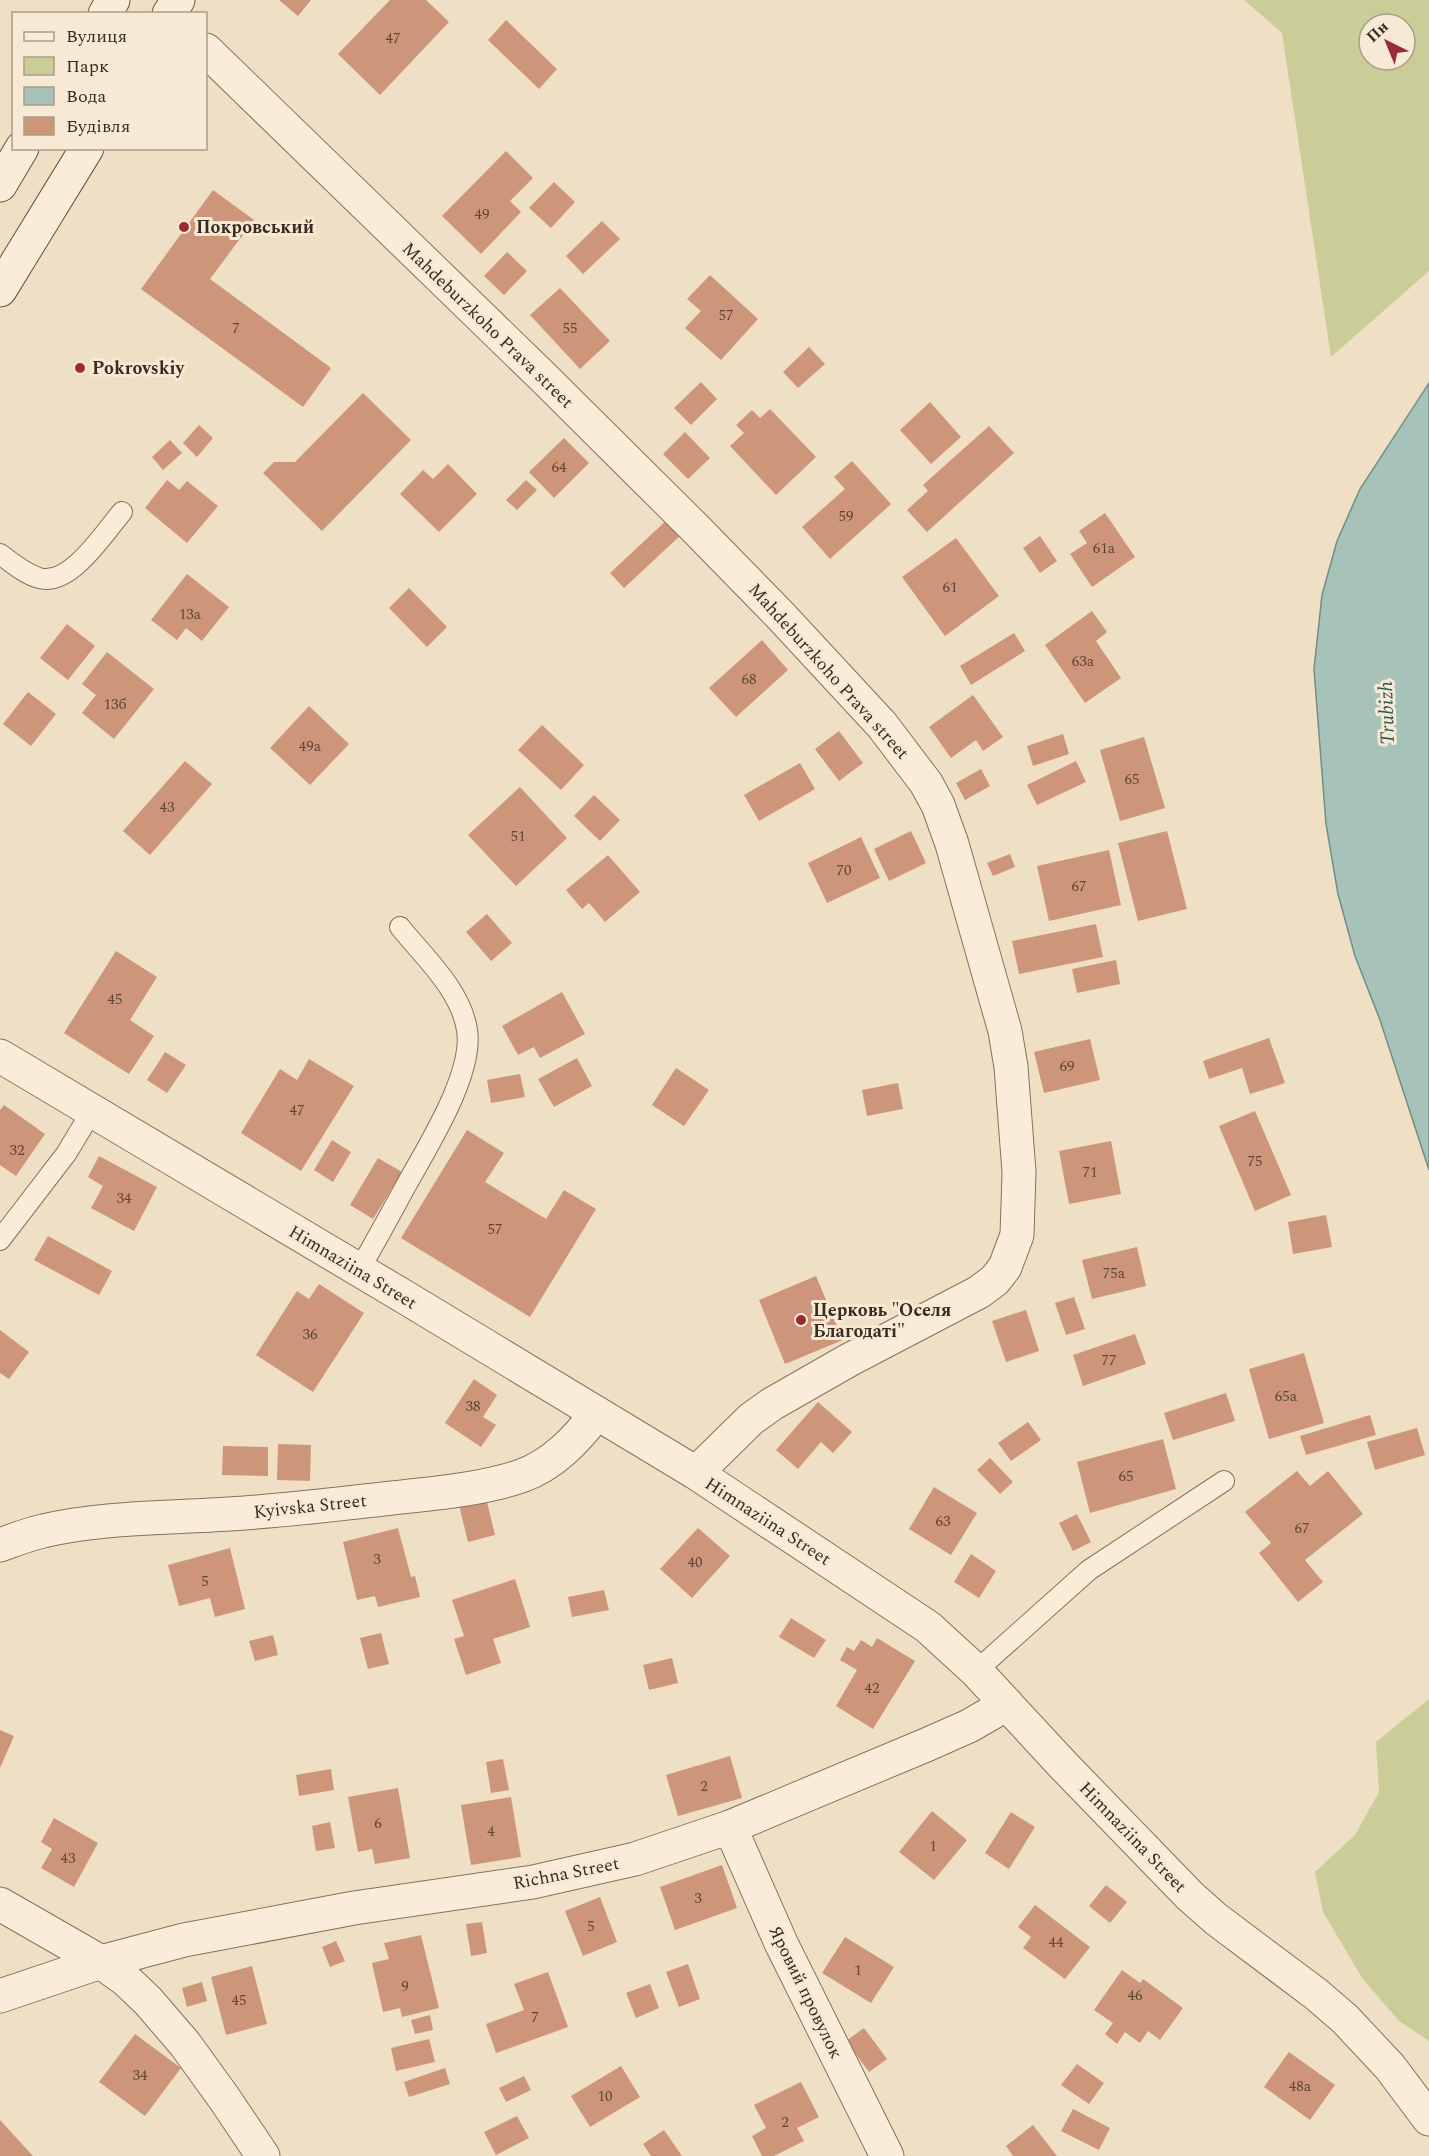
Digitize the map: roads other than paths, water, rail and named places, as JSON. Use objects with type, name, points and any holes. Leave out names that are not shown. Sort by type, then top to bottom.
[{"type":"street","name":"Mahdeburzkoho Prava street","points":[[207,51],[551,385],[796,632],[882,725],[909,758],[938,805],[952,844],[1005,1031],[1011,1067],[1019,1172],[1017,1235],[1011,1253],[1005,1267],[995,1280],[979,1292],[849,1359],[772,1404],[751,1419],[696,1473]]},
{"type":"street","points":[[0,185],[21,150]]},
{"type":"street","points":[[0,290],[86,150]]},
{"type":"street","name":"Himnaziina Street","points":[[0,1056],[696,1473],[928,1627],[976,1671],[1190,1896],[1216,1919],[1316,1994],[1352,2027],[1390,2067],[1429,2119]]},
{"type":"street","name":"Kyivska Street","points":[[0,1545],[41,1531],[81,1524],[247,1513],[416,1496],[497,1482],[522,1476],[542,1466],[562,1452],[581,1434],[597,1413]]},
{"type":"street","name":"Richna Street","points":[[101,1962],[184,1940],[253,1926],[354,1908],[533,1882],[635,1859],[730,1827],[969,1726],[1007,1704]]},
{"type":"street","name":"Яровий провулок","points":[[730,1827],[781,1943],[887,2156]]},
{"type":"street","points":[[0,1904],[101,1962],[126,1980],[173,2030],[224,2098],[263,2156]]},
{"type":"street","points":[[0,1996],[101,1962]]},
{"type":"lane","points":[[0,554],[27,573],[41,579],[54,579],[66,574],[79,564],[122,512]]},
{"type":"lane","points":[[359,1270],[448,1108],[460,1077],[467,1046],[467,1030],[453,994],[399,927]]},
{"type":"lane","points":[[0,1240],[66,1154],[92,1111]]},
{"type":"lane","points":[[976,1671],[1089,1570],[1224,1481]]},
{"type":"water","name":"Trubizh","points":[[1429,383],[1429,1170],[1380,1020],[1355,956],[1338,894],[1326,824],[1314,669],[1322,595],[1337,541],[1360,489]]},
{"type":"place","name":"Покровський","points":[[184,227]]},
{"type":"place","name":"Pokrovskiy","points":[[80,368]]},
{"type":"place","name":"Церковь \"Оселя Благодаті\"","points":[[801,1320]]}]
